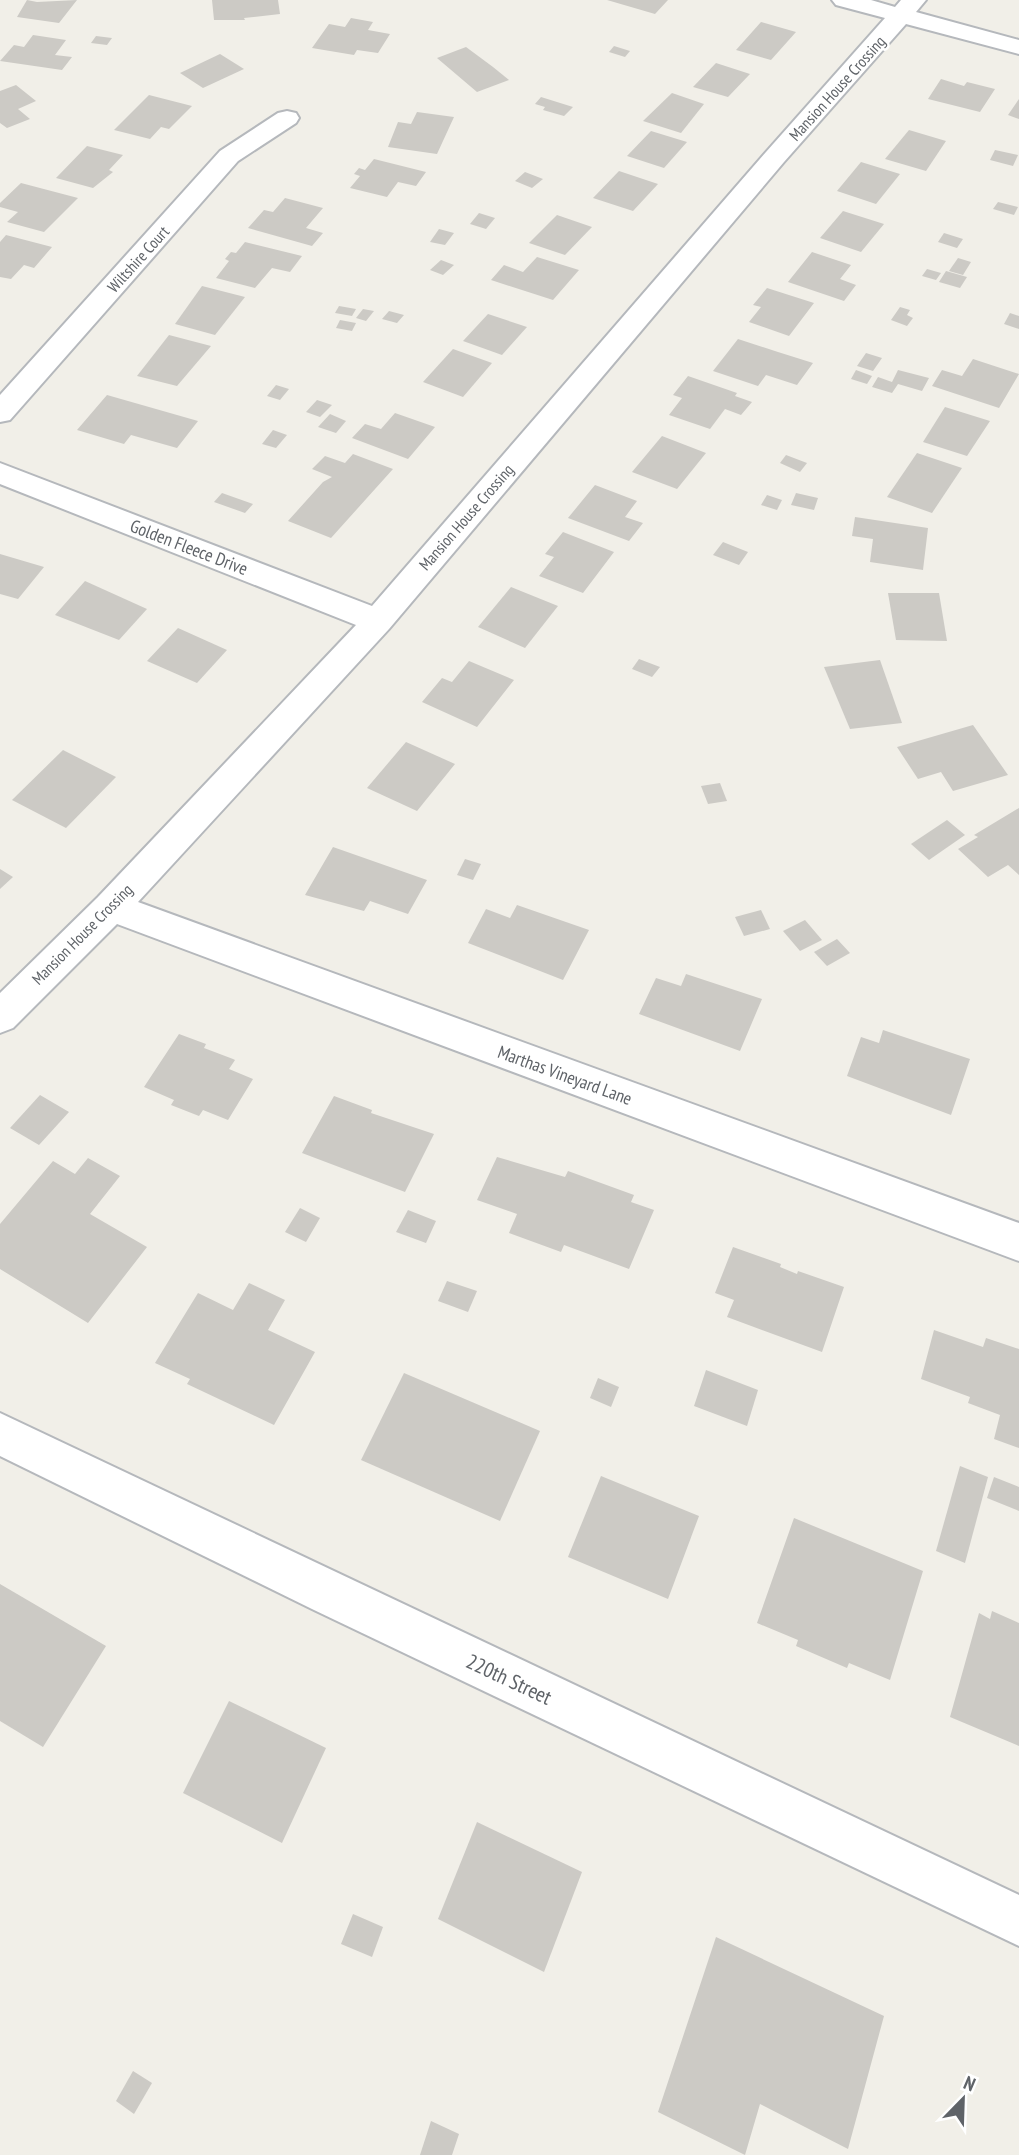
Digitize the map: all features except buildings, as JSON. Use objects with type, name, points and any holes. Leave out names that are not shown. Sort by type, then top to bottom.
[{"type":"street","points":[[845,0],[909,8],[1019,47]]},
{"type":"street","name":"Mansion House Crossing","points":[[0,1017],[111,907],[378,621],[775,157],[909,8]]},
{"type":"street","name":"Wiltshire Court","points":[[0,413],[229,156],[287,118]]},
{"type":"street","name":"Golden Fleece Drive","points":[[0,474],[378,621]]},
{"type":"street","name":"Marthas Vineyard Lane","points":[[111,907],[1019,1242]]},
{"type":"street","name":"220th Street","points":[[0,1434],[1019,1921]]}]
